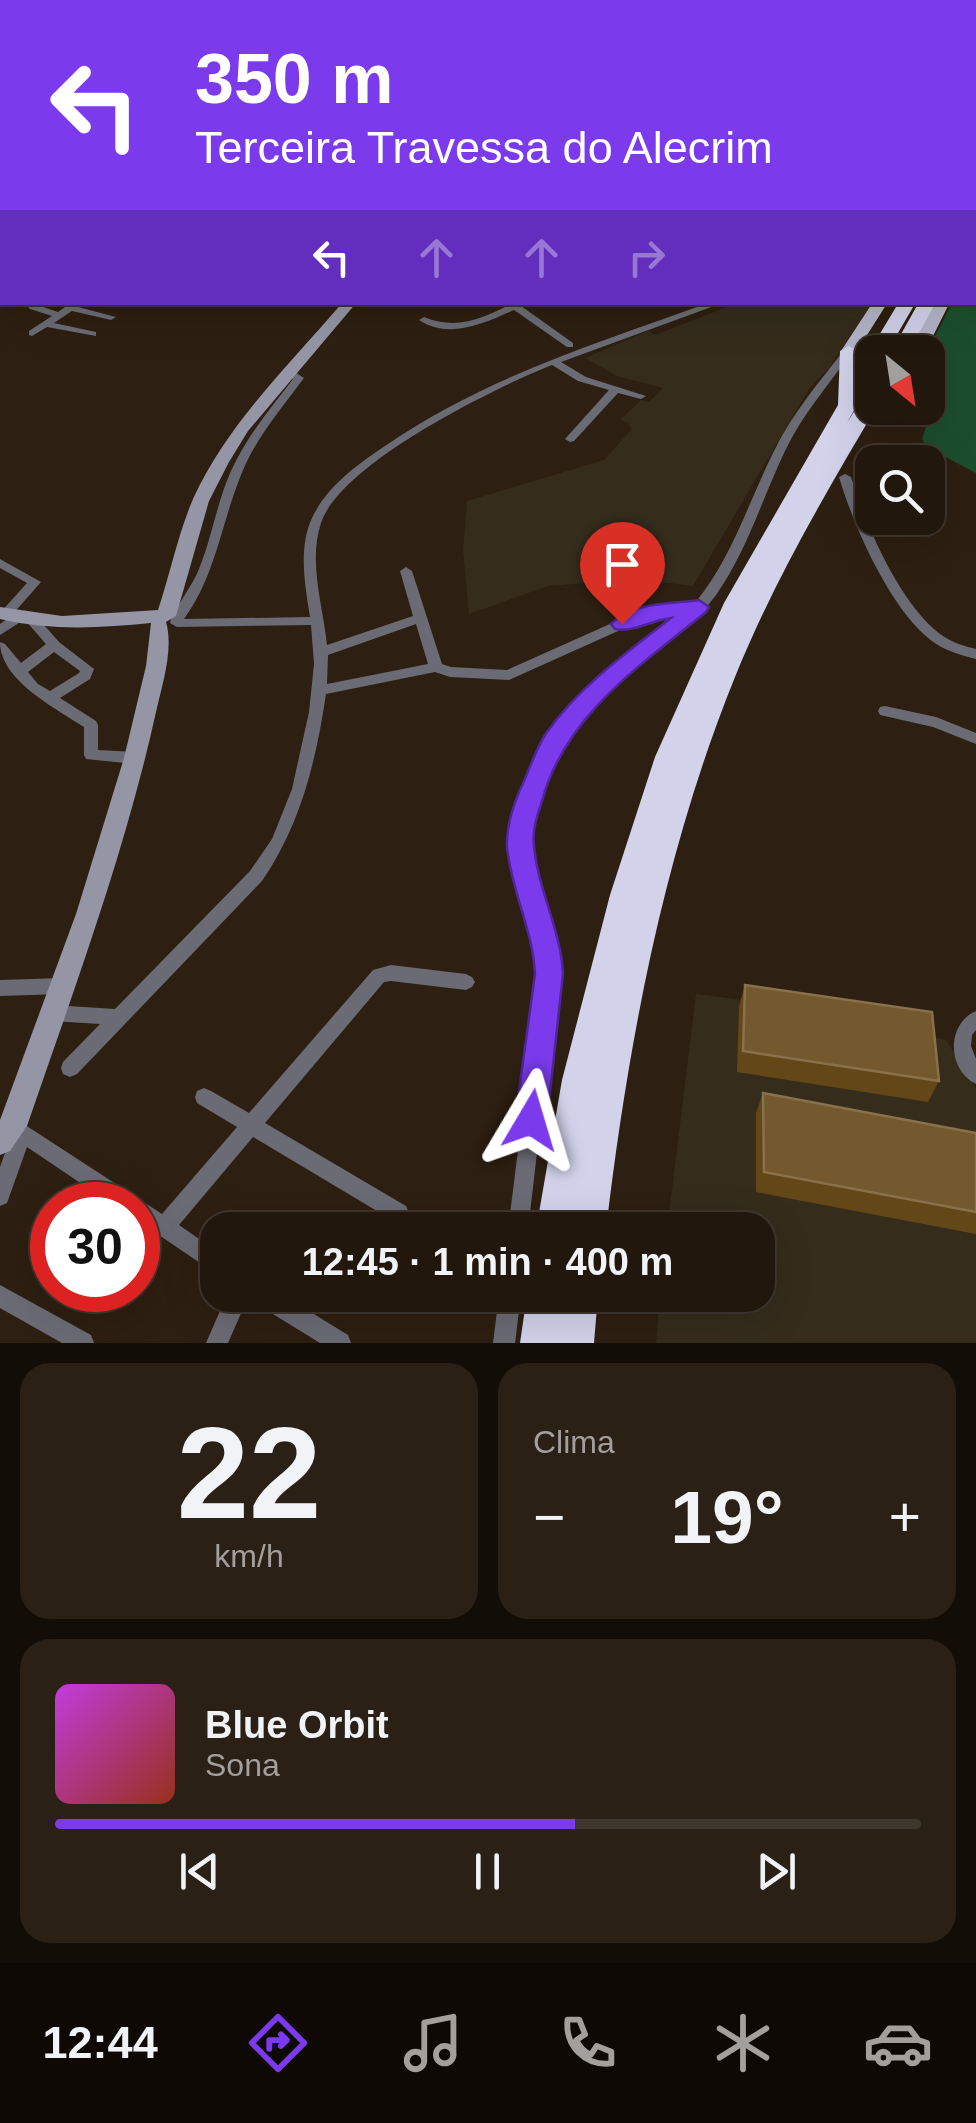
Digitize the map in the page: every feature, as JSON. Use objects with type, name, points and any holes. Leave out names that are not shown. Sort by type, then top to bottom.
[{"type":"highway","points":[[888,335],[906,305]]},
{"type":"highway","points":[[910,335],[926,305]]},
{"type":"highway","points":[[589,1212],[595,1159],[627,994],[672,822],[726,668],[855,398],[849,351]]},
{"type":"highway","points":[[558,1212],[579,1080],[625,895],[668,756],[736,603],[855,398]]},
{"type":"highway","points":[[540,1343],[544,1312]]},
{"type":"highway","points":[[574,1343],[577,1312]]},
{"type":"main road","points":[[12,1133],[135,758],[201,501],[242,429],[348,305]]},
{"type":"main road","points":[[849,351],[878,305]]},
{"type":"main road","points":[[926,335],[942,305]]},
{"type":"main road","points":[[11,620],[169,620]]},
{"type":"street","points":[[36,305],[34,308],[60,315]]},
{"type":"street","points":[[32,333],[75,305],[111,317]]},
{"type":"street","points":[[424,320],[435,328],[448,329],[516,305]]},
{"type":"street","points":[[520,305],[570,345]]},
{"type":"street","points":[[70,1068],[256,876],[278,848],[302,786],[319,690],[321,652],[309,576],[316,520],[339,484],[376,456],[478,396],[555,363],[714,305]]},
{"type":"street","points":[[46,324],[93,334]]},
{"type":"street","points":[[555,363],[582,379],[640,396]]},
{"type":"street","points":[[169,620],[190,603],[236,475],[252,442],[299,378],[289,373]]},
{"type":"street","points":[[570,440],[615,390]]},
{"type":"street","points":[[520,1212],[549,974],[548,952],[521,852],[520,834],[531,792],[555,739],[584,704],[616,672],[699,607],[762,495],[773,463],[855,398]]},
{"type":"street","points":[[845,477],[862,529],[918,620],[946,645],[976,654]]},
{"type":"street","points":[[0,563],[34,582],[11,620],[87,669],[85,676],[50,698]]},
{"type":"street","points":[[406,570],[436,667]]},
{"type":"street","points":[[319,690],[436,667],[450,672],[509,675],[644,614],[699,607]]},
{"type":"street","points":[[321,652],[420,618]]},
{"type":"street","points":[[169,620],[314,621]]},
{"type":"street","points":[[19,672],[54,645]]},
{"type":"street","points":[[0,647],[32,687],[90,725],[91,754],[135,758]]},
{"type":"street","points":[[886,710],[936,722],[976,739]]},
{"type":"street","points":[[164,1226],[379,976],[391,973],[466,982]]},
{"type":"street","points":[[0,988],[62,986]]},
{"type":"street","points":[[52,1012],[117,1017]]},
{"type":"street","points":[[976,1020],[966,1026],[961,1036],[962,1049],[976,1075]]},
{"type":"street","points":[[204,1097],[396,1212]]},
{"type":"street","points":[[0,1196],[12,1133],[93,1182]]},
{"type":"street","points":[[160,1223],[200,1252]]},
{"type":"street","points":[[0,1296],[83,1343]]},
{"type":"street","points":[[218,1343],[231,1312]]},
{"type":"street","points":[[291,1312],[340,1343]]},
{"type":"street","points":[[504,1343],[508,1312]]},
{"type":"shaded area","points":[[732,305],[871,305],[829,368],[809,389],[693,586],[637,579],[548,586],[469,614],[463,550],[467,501],[604,460],[631,430],[629,423],[620,420],[641,400],[649,402],[663,388],[617,376],[585,358],[648,331],[655,335]]},
{"type":"shaded area","points":[[696,994],[840,1012],[946,1040],[976,1088],[976,1343],[656,1343],[659,1312],[775,1312],[775,1212],[669,1212]]},
{"type":"green space","points":[[951,305],[976,305],[976,473],[945,457],[945,445],[926,445],[922,439],[927,425],[945,425],[945,335],[936,335]]},
{"type":"building","points":[[745,985],[932,1012],[939,1081],[743,1051]]},
{"type":"building","points":[[763,1093],[976,1133],[976,1212],[764,1172]]},
{"type":"route","points":[[531,1120],[549,974],[548,952],[521,852],[520,834],[531,792],[555,739],[584,704],[616,672],[699,607],[644,614],[622,624]]}]
